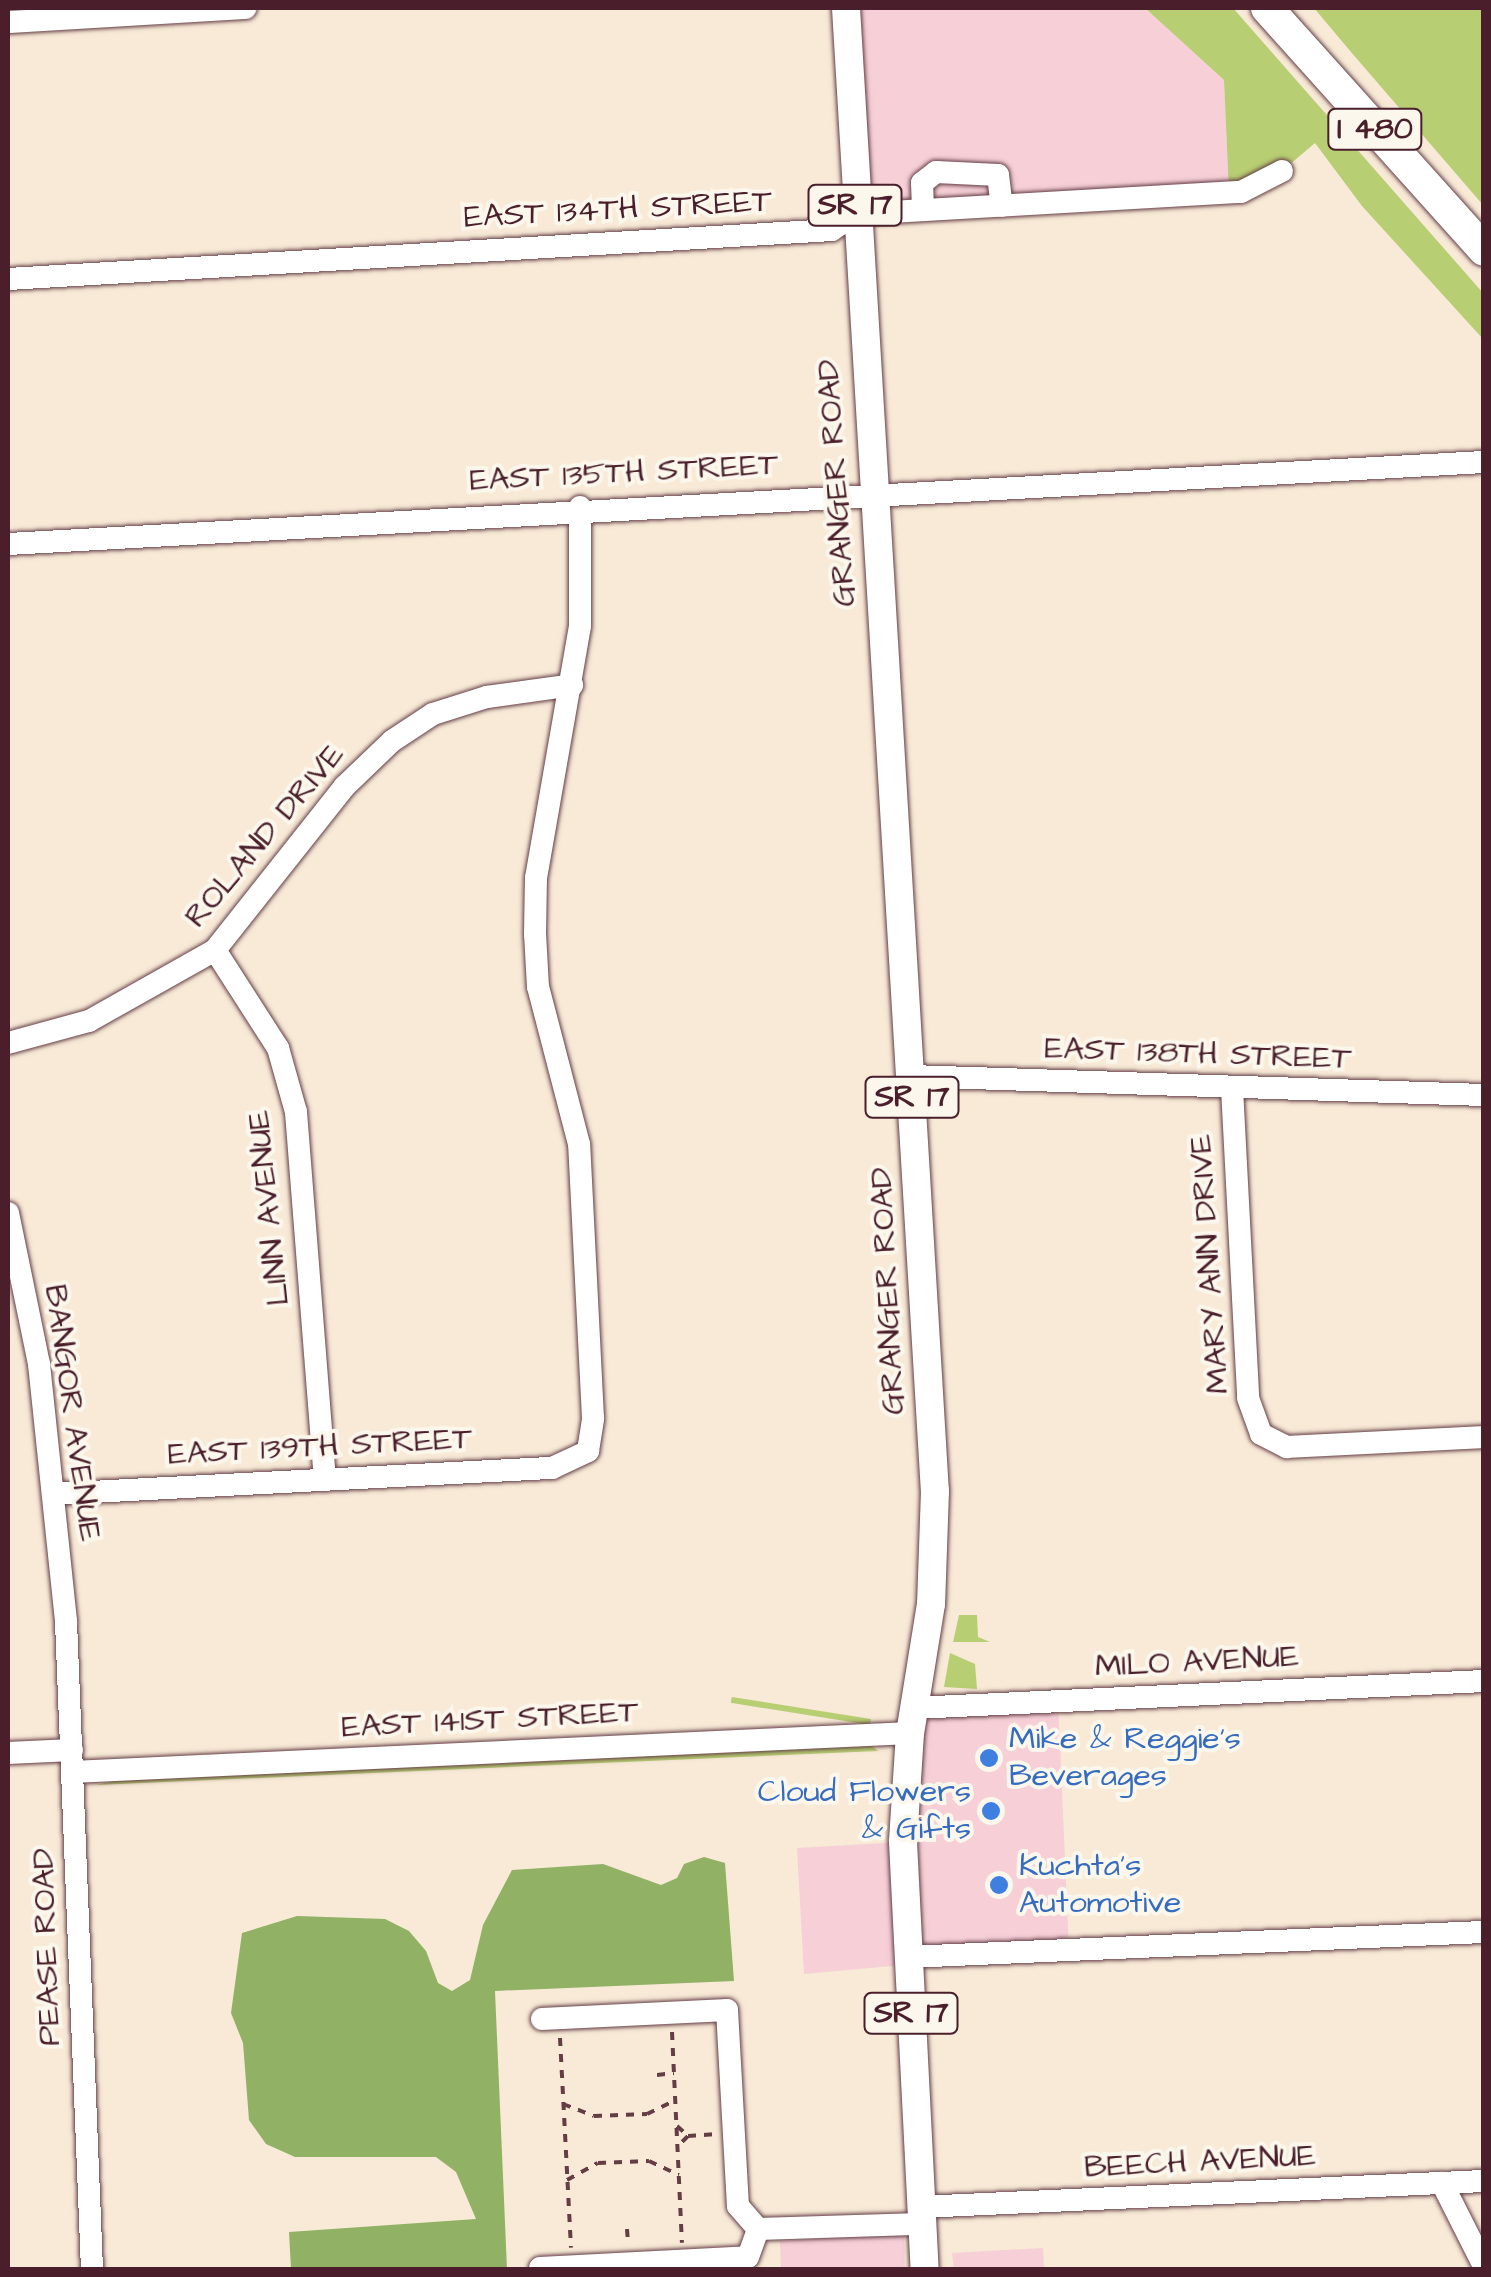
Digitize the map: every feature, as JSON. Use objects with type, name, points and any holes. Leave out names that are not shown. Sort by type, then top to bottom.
[{"type":"highway","name":"I 480","points":[[1267,8],[1484,250]]},
{"type":"main road","name":"GRANGER ROAD","points":[[846,8],[935,1533],[912,1721],[903,1842],[924,2270]]},
{"type":"street","points":[[8,22],[246,8]]},
{"type":"street","name":"EAST 134TH STREET","points":[[8,279],[832,230],[856,214],[1242,192],[1282,171]]},
{"type":"street","points":[[923,210],[922,183],[936,172],[998,174],[1002,206]]},
{"type":"street","name":"EAST 135TH STREET","points":[[8,544],[580,507],[1484,462]]},
{"type":"street","points":[[572,685],[580,626],[580,507]]},
{"type":"street","name":"ROLAND DRIVE","points":[[8,1043],[89,1022],[149,993],[215,950],[344,787],[392,742],[434,714],[487,696],[572,685]]},
{"type":"street","name":"EAST 139TH STREET","points":[[52,1494],[552,1468],[588,1451],[593,1418],[579,1144],[538,987],[535,934],[536,878],[572,685]]},
{"type":"street","name":"LINN AVENUE","points":[[215,950],[278,1048],[296,1112],[325,1479]]},
{"type":"street","name":"EAST 138TH STREET","points":[[911,1076],[1484,1095]]},
{"type":"street","name":"MARY ANN DRIVE","points":[[1232,1088],[1248,1398],[1261,1434],[1287,1447],[1484,1437]]},
{"type":"street","name":"BANGOR AVENUE","points":[[8,1213],[38,1364],[66,1622]]},
{"type":"street","name":"PEASE ROAD","points":[[66,1622],[92,2270]]},
{"type":"street","name":"MILO AVENUE","points":[[912,1721],[1484,1681]]},
{"type":"street","name":"EAST 141ST STREET","points":[[8,1753],[72,1761],[912,1721]]},
{"type":"street","points":[[908,1958],[1484,1932]]},
{"type":"street","points":[[540,2268],[748,2257],[758,2229],[738,2206],[727,2010],[550,2018]]},
{"type":"street","name":"BEECH AVENUE","points":[[758,2229],[1484,2181]]},
{"type":"street","points":[[1442,2183],[1484,2266]]},
{"type":"path","points":[[672,2013],[683,2260]]},
{"type":"path","points":[[550,2018],[564,2104],[572,2266]]},
{"type":"path","points":[[657,2074],[674,2073]]},
{"type":"path","points":[[564,2104],[594,2116],[647,2114],[676,2100]]},
{"type":"path","points":[[676,2126],[688,2136]]},
{"type":"path","points":[[678,2146],[688,2136],[734,2133]]},
{"type":"path","points":[[567,2180],[598,2163],[648,2161],[679,2175]]},
{"type":"shaded area","points":[[846,8],[1145,8],[1224,80],[1229,193],[856,214]]},
{"type":"shaded area","points":[[1058,1701],[1069,1950],[804,1974],[797,1848],[903,1842],[914,1708]]},
{"type":"shaded area","points":[[904,2233],[905,2269],[781,2269],[780,2241]]},
{"type":"shaded area","points":[[1043,2248],[1044,2269],[954,2269],[952,2253]]},
{"type":"green space","points":[[1145,8],[1233,8],[1483,293],[1483,339],[1362,206],[1315,143],[1282,171],[1229,193],[1224,80]]},
{"type":"green space","points":[[1314,8],[1483,8],[1483,205],[1351,52]]},
{"type":"green space","points":[[959,1615],[977,1615],[978,1637],[990,1642],[953,1642]]},
{"type":"green space","points":[[950,1653],[975,1664],[977,1689],[944,1687]]},
{"type":"green space","points":[[732,1697],[871,1719],[870,1725],[731,1703]]},
{"type":"green space","points":[[872,1746],[878,1751],[96,1785],[114,1781]]},
{"type":"green space","points":[[704,1857],[725,1863],[734,1981],[495,1991],[507,2269],[291,2269],[289,2232],[476,2219],[456,2172],[436,2157],[295,2157],[266,2144],[249,2120],[243,2043],[231,2013],[242,1933],[297,1916],[385,1919],[409,1931],[426,1951],[438,1983],[452,1991],[470,1980],[483,1925],[512,1870],[603,1864],[661,1885],[677,1878],[684,1864]]},
{"type":"place","name":"Mike & Reggie’s Beverages","points":[[989,1758]]},
{"type":"place","name":"Cloud Flowers & Gifts","points":[[991,1811]]},
{"type":"place","name":"Kuchta’s Automotive","points":[[999,1885]]}]
